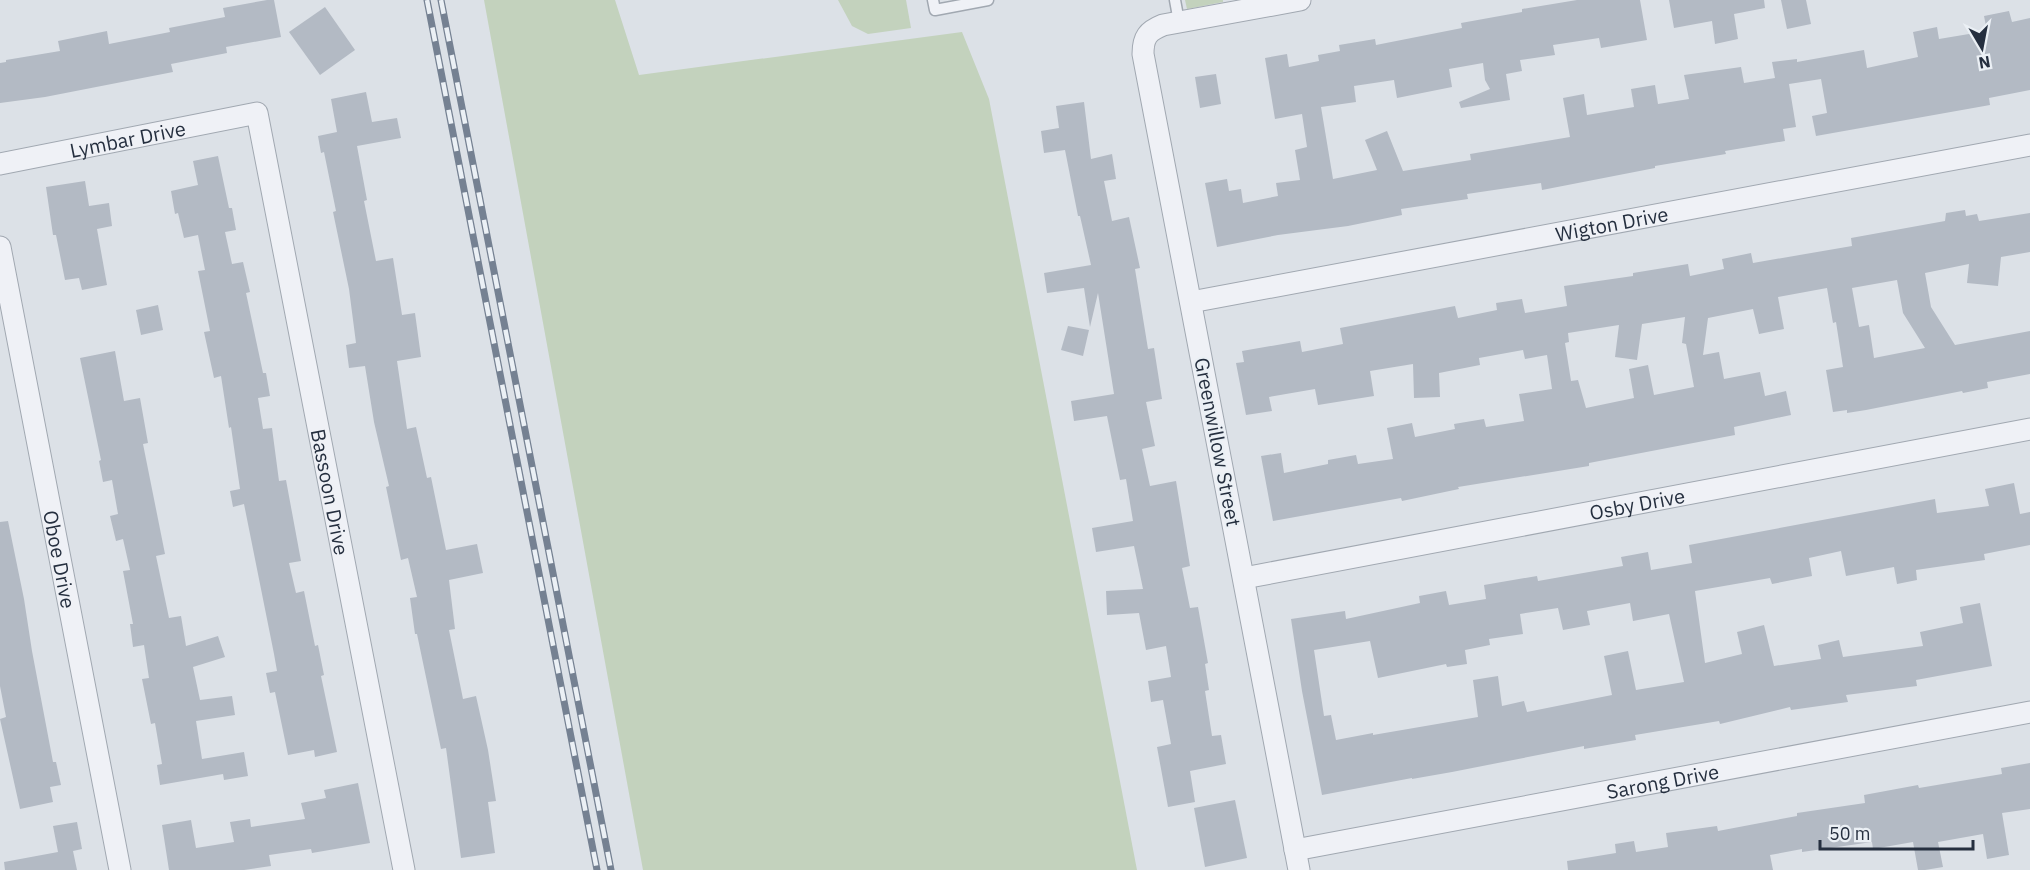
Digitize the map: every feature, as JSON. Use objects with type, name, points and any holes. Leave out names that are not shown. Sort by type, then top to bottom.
[{"type":"street","points":[[1171,23],[1234,6],[1300,0]]},
{"type":"street","name":"Greenwillow Street","points":[[1171,23],[1153,29],[1145,37],[1143,54],[1297,860]]},
{"type":"street","name":"Lymbar Drive","points":[[0,164],[257,113]]},
{"type":"street","name":"Bassoon Drive","points":[[257,113],[404,870]]},
{"type":"street","name":"Wigton Drive","points":[[1191,302],[2030,145]]},
{"type":"street","name":"Oboe Drive","points":[[0,247],[120,870]]},
{"type":"street","name":"Osby Drive","points":[[1244,578],[2030,429]]},
{"type":"street","name":"Sarong Drive","points":[[1297,860],[2030,712]]},
{"type":"lane","points":[[933,0],[935,10],[988,0]]},
{"type":"lane","points":[[1171,23],[1175,0]]},
{"type":"green space","points":[[484,0],[615,0],[639,75],[962,32],[989,99],[1137,870],[643,870]]},
{"type":"green space","points":[[838,0],[906,0],[911,28],[868,34],[852,26]]},
{"type":"green space","points":[[1185,0],[1223,0],[1223,2],[1187,9]]},
{"type":"building","points":[[274,0],[281,37],[226,47],[227,53],[171,64],[173,72],[45,97],[0,103],[0,63],[6,60],[60,51],[58,41],[107,31],[109,44],[170,32],[169,28],[225,17],[223,8]]},
{"type":"building","points":[[1577,0],[1640,0],[1647,40],[1601,48],[1599,38],[1553,45],[1555,55],[1520,60],[1522,71],[1506,74],[1510,100],[1461,108],[1459,102],[1490,89],[1485,80],[1483,63],[1449,69],[1452,87],[1397,98],[1394,80],[1354,86],[1356,102],[1321,107],[1333,179],[1377,170],[1365,140],[1387,131],[1403,171],[1471,160],[1470,154],[1570,137],[1563,98],[1584,94],[1587,115],[1634,107],[1631,89],[1655,85],[1658,104],[1689,99],[1684,75],[1741,67],[1744,83],[1775,78],[1772,62],[1797,59],[1797,62],[1864,50],[1867,68],[1918,57],[1913,32],[1937,27],[1939,39],[1987,31],[1984,16],[2009,11],[2012,22],[2030,18],[2030,90],[1989,98],[1990,105],[1816,136],[1812,116],[1827,113],[1821,79],[1789,84],[1796,127],[1783,129],[1785,141],[1725,151],[1726,154],[1655,166],[1655,168],[1542,190],[1541,183],[1467,194],[1468,199],[1401,209],[1402,215],[1217,247],[1205,183],[1227,179],[1229,191],[1241,189],[1243,203],[1278,196],[1276,183],[1300,180],[1295,150],[1307,147],[1302,114],[1275,119],[1265,58],[1287,54],[1289,67],[1319,61],[1318,55],[1340,51],[1339,45],[1375,39],[1376,45],[1462,28],[1461,23],[1522,12],[1522,9]]},
{"type":"building","points":[[1669,0],[1764,0],[1765,8],[1734,14],[1738,39],[1715,44],[1712,21],[1674,28]]},
{"type":"building","points":[[1781,0],[1806,0],[1811,24],[1787,29]]},
{"type":"building","points":[[325,7],[355,50],[320,75],[289,32]]},
{"type":"building","points":[[1216,74],[1221,104],[1200,108],[1195,77]]},
{"type":"building","points":[[366,92],[372,122],[397,118],[401,138],[357,146],[367,200],[364,201],[376,261],[393,258],[402,315],[415,313],[421,357],[397,361],[407,429],[416,427],[427,478],[431,477],[446,550],[477,544],[483,573],[449,580],[455,629],[449,630],[463,699],[476,696],[488,750],[496,801],[488,802],[495,853],[461,858],[446,748],[441,749],[417,634],[415,634],[410,598],[417,597],[408,558],[401,560],[365,366],[349,368],[346,345],[356,343],[349,289],[333,212],[336,211],[324,152],[321,153],[318,136],[337,132],[331,99]]},
{"type":"building","points":[[1084,102],[1091,159],[1112,154],[1116,179],[1104,181],[1112,221],[1129,217],[1140,268],[1135,269],[1148,349],[1154,348],[1162,399],[1146,402],[1155,446],[1142,449],[1150,486],[1176,481],[1190,566],[1182,568],[1190,608],[1198,607],[1208,663],[1205,664],[1209,690],[1205,691],[1212,736],[1221,735],[1226,764],[1190,771],[1195,802],[1168,807],[1157,747],[1171,744],[1163,700],[1151,702],[1148,681],[1171,677],[1166,646],[1146,650],[1139,613],[1107,615],[1106,591],[1143,589],[1134,546],[1096,552],[1092,528],[1133,521],[1126,479],[1120,480],[1107,416],[1074,421],[1071,401],[1114,394],[1098,293],[1090,327],[1084,288],[1047,293],[1044,273],[1091,265],[1080,216],[1078,216],[1065,150],[1044,153],[1041,131],[1059,128],[1056,106]]},
{"type":"building","points":[[218,156],[236,230],[225,232],[232,264],[243,262],[250,292],[246,293],[270,396],[258,398],[263,429],[272,428],[279,481],[286,480],[301,561],[289,563],[296,593],[304,591],[315,646],[318,645],[324,675],[321,676],[337,752],[315,757],[314,750],[288,755],[275,692],[270,693],[266,673],[277,671],[274,654],[244,504],[233,507],[230,491],[240,489],[231,427],[229,428],[221,376],[214,378],[204,332],[210,331],[198,271],[205,270],[198,235],[184,238],[178,213],[175,214],[171,191],[198,185],[193,161]]},
{"type":"building","points":[[85,181],[89,206],[109,203],[112,226],[97,229],[107,285],[82,290],[79,278],[65,280],[56,235],[53,235],[46,187]]},
{"type":"building","points":[[1965,210],[1966,216],[1977,214],[1979,221],[2030,213],[2030,252],[2001,257],[1998,286],[1967,283],[1969,264],[1925,273],[1931,307],[1955,345],[2030,331],[2030,374],[1987,382],[1988,388],[1963,393],[1962,391],[1847,413],[1847,410],[1833,412],[1826,370],[1843,367],[1836,322],[1833,323],[1827,288],[1778,297],[1784,329],[1759,334],[1753,309],[1708,318],[1703,355],[1719,352],[1724,379],[1760,372],[1765,396],[1786,391],[1791,415],[1734,427],[1735,435],[1589,463],[1589,466],[1458,487],[1459,489],[1402,501],[1401,498],[1273,521],[1261,456],[1281,453],[1284,473],[1328,464],[1328,460],[1356,455],[1358,464],[1393,459],[1387,428],[1412,423],[1415,437],[1455,429],[1454,424],[1484,419],[1486,427],[1524,421],[1519,394],[1552,389],[1547,355],[1525,359],[1523,350],[1479,358],[1480,365],[1439,373],[1440,397],[1414,398],[1413,364],[1370,371],[1374,396],[1318,405],[1315,389],[1269,397],[1272,411],[1246,415],[1236,363],[1244,362],[1242,351],[1300,341],[1302,352],[1343,344],[1340,328],[1455,306],[1458,318],[1497,310],[1496,303],[1522,299],[1525,313],[1567,306],[1564,286],[1633,276],[1633,273],[1688,264],[1690,276],[1724,269],[1722,259],[1751,253],[1753,263],[1852,246],[1851,238],[1945,221],[1946,213]],"holes":[[[1897,280],[1903,313],[1925,348],[1874,358],[1869,325],[1859,327],[1852,288]],[[1685,317],[1682,343],[1686,344],[1694,387],[1654,395],[1648,365],[1629,369],[1634,398],[1586,408],[1578,380],[1571,381],[1565,343],[1569,342],[1568,333],[1619,325],[1615,357],[1637,360],[1642,324]]]},
{"type":"building","points":[[158,305],[163,330],[141,335],[136,310]]},
{"type":"building","points":[[1068,326],[1089,330],[1083,356],[1061,350]]},
{"type":"building","points":[[115,351],[124,401],[140,398],[148,443],[143,444],[165,554],[156,556],[169,618],[181,616],[186,646],[218,636],[225,657],[193,667],[200,700],[232,696],[235,715],[196,721],[202,759],[244,752],[248,776],[224,780],[223,774],[160,785],[157,765],[162,764],[155,723],[151,724],[142,679],[149,678],[144,645],[133,647],[130,624],[133,624],[123,571],[130,570],[123,539],[116,541],[110,516],[118,514],[112,480],[103,482],[99,461],[101,460],[80,358]]},
{"type":"building","points":[[2014,483],[2020,514],[2030,512],[2030,545],[1984,554],[1985,560],[1916,570],[1917,580],[1897,584],[1894,567],[1846,576],[1841,551],[1809,558],[1812,576],[1772,584],[1770,578],[1695,591],[1705,663],[1742,654],[1737,632],[1764,625],[1774,666],[1821,659],[1818,645],[1839,640],[1843,657],[1923,646],[1920,632],[1963,623],[1960,607],[1980,603],[1992,666],[1916,680],[1917,686],[1846,695],[1848,702],[1791,710],[1790,707],[1720,724],[1719,721],[1635,735],[1636,740],[1584,749],[1584,746],[1322,795],[1291,619],[1345,611],[1346,619],[1420,603],[1419,596],[1446,591],[1449,605],[1486,599],[1484,585],[1537,576],[1538,581],[1623,566],[1621,557],[1648,552],[1651,570],[1692,563],[1689,545],[1935,499],[1937,513],[1989,506],[1985,489]],"holes":[[[1630,603],[1633,621],[1669,614],[1684,682],[1636,690],[1628,651],[1604,656],[1612,695],[1527,712],[1524,701],[1502,706],[1498,676],[1473,680],[1478,717],[1336,740],[1331,715],[1324,716],[1314,650],[1370,641],[1378,678],[1446,664],[1447,667],[1467,664],[1465,650],[1490,645],[1489,639],[1523,634],[1520,614],[1558,608],[1563,630],[1590,625],[1587,611]]]},
{"type":"building","points":[[8,521],[53,762],[56,762],[61,785],[50,787],[53,802],[20,809],[0,719],[6,717],[0,686],[0,522]]},
{"type":"building","points":[[2030,763],[2030,809],[2002,813],[2009,855],[1987,859],[1983,834],[1938,842],[1943,867],[1925,870],[1918,870],[1913,842],[1873,849],[1872,842],[1802,852],[1802,849],[1770,855],[1773,870],[1568,870],[1567,861],[1616,853],[1615,844],[1634,841],[1636,852],[1668,847],[1666,833],[1717,826],[1718,831],[1797,816],[1797,813],[1865,803],[1864,795],[2002,774],[2001,768]]},
{"type":"building","points":[[358,783],[370,843],[312,853],[311,849],[269,855],[271,866],[244,870],[169,870],[162,825],[191,820],[196,848],[234,842],[230,822],[250,819],[251,827],[305,819],[301,803],[326,798],[324,790]]},
{"type":"building","points":[[1235,800],[1247,858],[1205,867],[1194,808]]},
{"type":"building","points":[[77,822],[82,849],[73,851],[77,870],[5,870],[4,862],[58,852],[53,826]]},
{"type":"railway","points":[[427,0],[597,870]]},
{"type":"railway","points":[[441,0],[611,870]]}]
